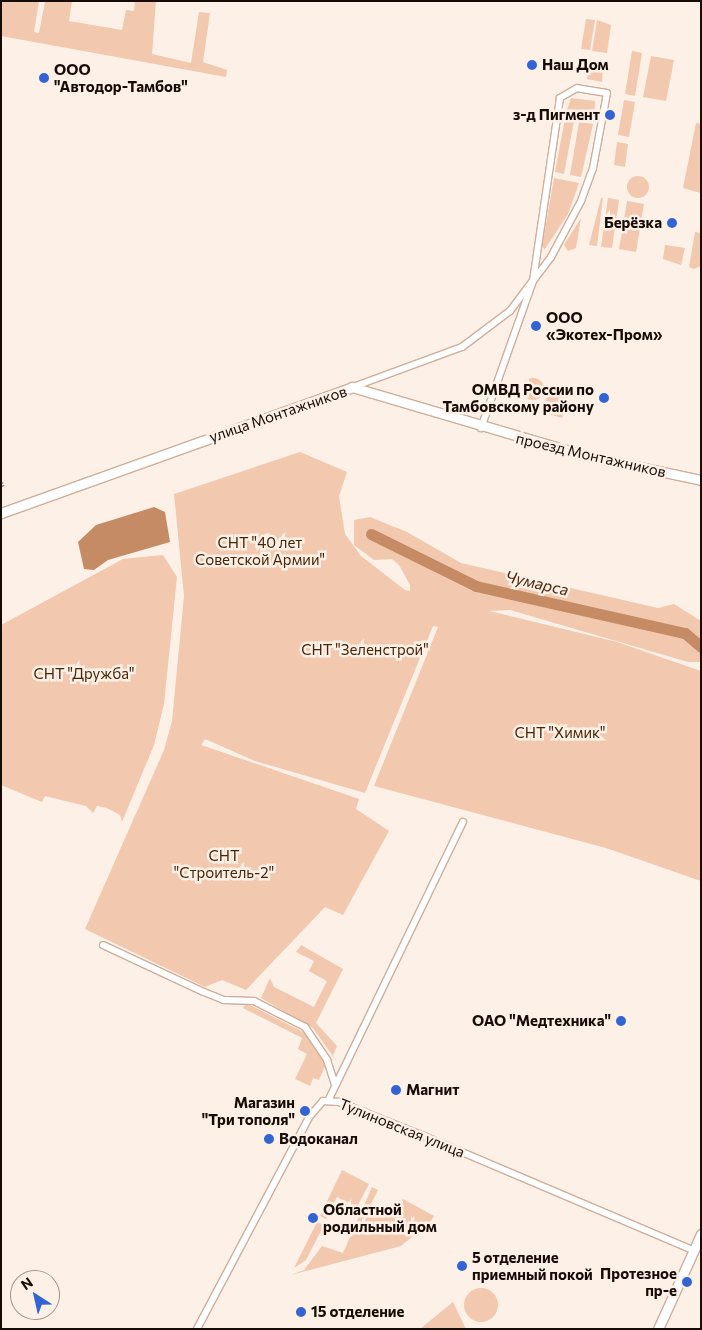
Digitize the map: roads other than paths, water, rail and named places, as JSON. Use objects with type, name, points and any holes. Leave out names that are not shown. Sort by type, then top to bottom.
[{"type":"main road","name":"проезд Монтажников","points":[[352,387],[481,428],[624,466],[701,480]]},
{"type":"main road","name":"улица Монтажников","points":[[1,513],[352,387]]},
{"type":"main road","points":[[658,1329],[701,1234]]},
{"type":"street","name":"улица Монтажников","points":[[352,387],[462,347],[510,311],[533,282],[581,201],[593,168],[607,94],[577,88],[560,98],[533,282]]},
{"type":"street","points":[[481,428],[533,282]]},
{"type":"street","points":[[328,1101],[463,822]]},
{"type":"street","points":[[103,945],[204,992],[224,1000],[254,1001],[306,1027],[327,1060],[335,1084]]},
{"type":"street","name":"Тулиновская улица","points":[[196,1329],[310,1116],[318,1103],[328,1101],[424,1136],[693,1250]]},
{"type":"waterway","name":"Чумарса","points":[[371,534],[476,586],[685,633],[701,647]]},
{"type":"place","name":"Наш Дом","points":[[532,65]]},
{"type":"place","name":"ООО \"Автодор-Тамбов\"","points":[[44,78]]},
{"type":"place","name":"з-д Пигмент","points":[[610,115]]},
{"type":"place","name":"Берёзка","points":[[672,223]]},
{"type":"place","name":"ООО «Экотех-Пром»","points":[[536,326]]},
{"type":"place","name":"ОМВД России по Тамбовскому району","points":[[604,398]]},
{"type":"place","name":"ОАО \"Медтехника\"","points":[[621,1021]]},
{"type":"place","name":"Магнит","points":[[396,1090]]},
{"type":"place","name":"Магазин \"Три тополя\"","points":[[305,1111]]},
{"type":"place","name":"Водоканал","points":[[269,1139]]},
{"type":"place","name":"Областной родильный дом","points":[[313,1218]]},
{"type":"place","name":"5 отделение приемный покой","points":[[462,1266]]},
{"type":"place","name":"Протезное пр-е","points":[[687,1282]]},
{"type":"place","name":"15 отделение","points":[[301,1312]]},
{"type":"park label","name":"СНТ \"40 лет Советской Армии\"","points":[[260,550]]},
{"type":"park label","name":"СНТ \"Зеленстрой\"","points":[[365,650]]},
{"type":"park label","name":"СНТ \"Дружба\"","points":[[84,674]]},
{"type":"park label","name":"СНТ \"Химик\"","points":[[560,733]]},
{"type":"park label","name":"СНТ \"Строитель-2\"","points":[[224,864]]}]
